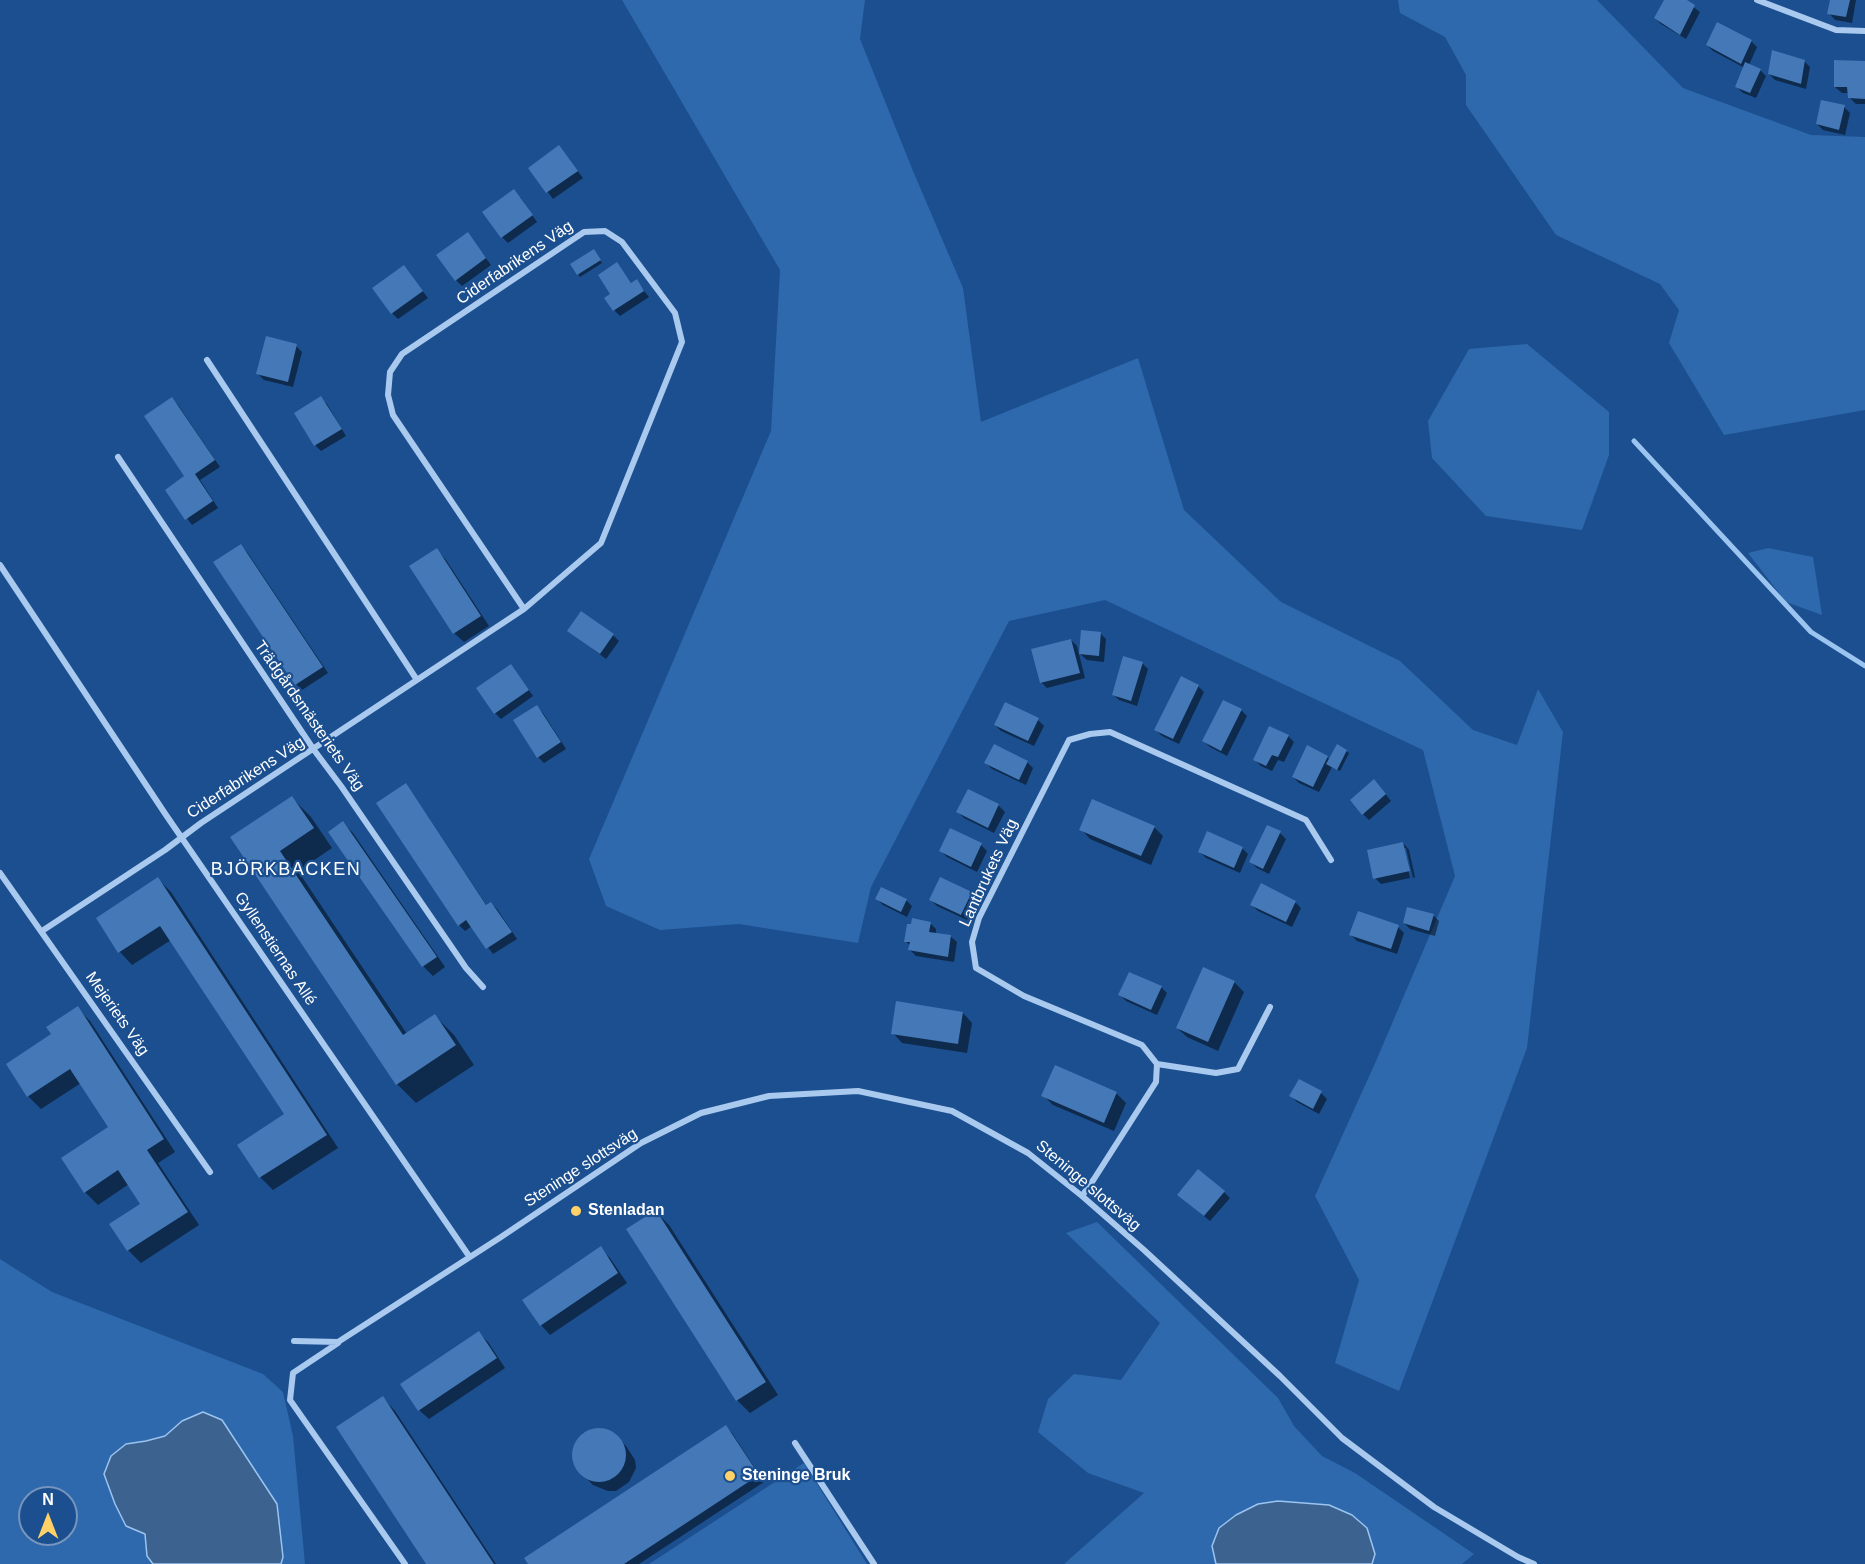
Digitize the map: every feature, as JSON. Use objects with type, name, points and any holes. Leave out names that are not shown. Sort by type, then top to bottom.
[{"type":"street","points":[[1757,0],[1836,30],[1865,31]]},
{"type":"street","name":"Ciderfabrikens Väg","points":[[42,931],[524,609],[601,543],[682,342],[675,313],[622,242],[605,231],[584,232],[402,354],[390,372],[387,395],[393,415],[524,609]]},
{"type":"street","points":[[207,360],[417,680]]},
{"type":"street","name":"Trädgårdsmästeriets Väg","points":[[118,457],[314,750],[466,968],[483,987]]},
{"type":"street","name":"Gyllenstiernas Allé","points":[[0,565],[103,722],[469,1257]]},
{"type":"street","name":"Lantbrukets Väg","points":[[1157,1064],[1142,1045],[1024,996],[976,968],[972,942],[979,918],[1069,740],[1090,734],[1110,732],[1306,820],[1331,860]]},
{"type":"street","name":"Mejeriets Väg","points":[[0,873],[210,1172]]},
{"type":"street","points":[[1082,1196],[1156,1082],[1157,1064],[1216,1073],[1238,1070],[1270,1007]]},
{"type":"street","name":"Steninge slottsväg","points":[[405,1564],[290,1400],[293,1373],[641,1143],[701,1113],[769,1096],[858,1091],[952,1111],[1028,1153],[1082,1196],[1280,1376],[1342,1438],[1434,1507],[1518,1557],[1534,1564]]},
{"type":"street","points":[[294,1341],[338,1342]]},
{"type":"street","points":[[795,1443],[874,1564]]},
{"type":"shaded area","points":[[622,0],[865,0],[860,39],[963,288],[981,422],[1138,358],[1184,510],[1281,602],[1400,661],[1473,730],[1517,745],[1538,689],[1563,732],[1527,1048],[1399,1391],[1335,1363],[1359,1280],[1315,1196],[1455,876],[1423,750],[1105,600],[1009,621],[871,887],[858,943],[739,924],[660,930],[606,906],[589,859],[771,431],[780,270]]},
{"type":"shaded area","points":[[1398,0],[1597,0],[1683,88],[1811,135],[1865,137],[1865,410],[1724,435],[1669,343],[1679,310],[1660,284],[1556,235],[1466,105],[1466,75],[1445,37],[1400,13]]},
{"type":"shaded area","points":[[1527,344],[1609,412],[1609,455],[1582,530],[1486,516],[1432,458],[1428,421],[1469,349]]},
{"type":"shaded area","points":[[1768,548],[1813,557],[1822,615],[1786,602],[1748,553]]},
{"type":"shaded area","points":[[1097,1222],[1278,1398],[1294,1426],[1322,1456],[1355,1473],[1474,1554],[1462,1564],[1372,1564],[1375,1554],[1329,1505],[1278,1501],[1212,1546],[1216,1564],[1064,1564],[1144,1493],[1088,1473],[1038,1432],[1048,1399],[1074,1374],[1121,1380],[1160,1323],[1066,1233]]},
{"type":"shaded area","points":[[0,1259],[52,1292],[263,1374],[283,1392],[293,1436],[305,1564],[0,1564]]},
{"type":"shaded area","points":[[203,1412],[222,1420],[277,1504],[283,1557],[281,1564],[153,1564],[147,1556],[145,1534],[126,1526],[104,1474],[111,1456],[126,1444],[165,1436],[182,1421]]},
{"type":"shaded area","points":[[804,1463],[867,1564],[649,1564]]},
{"type":"shaded area","points":[[1278,1501],[1329,1505],[1352,1515],[1367,1528],[1375,1554],[1372,1564],[1216,1564],[1212,1546],[1219,1528],[1236,1515],[1258,1504]]},
{"type":"building","points":[[1664,0],[1687,0],[1695,5],[1680,35],[1654,18]]},
{"type":"building","points":[[1830,0],[1850,0],[1846,17],[1827,14]]},
{"type":"building","points":[[1717,22],[1752,40],[1741,64],[1706,45]]},
{"type":"building","points":[[1772,50],[1805,60],[1801,84],[1768,74]]},
{"type":"building","points":[[1834,60],[1865,61],[1865,99],[1848,98],[1847,87],[1834,87]]},
{"type":"building","points":[[1745,62],[1761,69],[1750,93],[1735,87]]},
{"type":"building","points":[[1821,100],[1845,105],[1839,130],[1816,124]]},
{"type":"building","points":[[559,145],[578,171],[546,193],[528,168]]},
{"type":"building","points":[[514,189],[533,215],[501,238],[482,212]]},
{"type":"building","points":[[468,232],[486,258],[455,281],[436,255]]},
{"type":"building","points":[[594,249],[601,260],[577,275],[570,264]]},
{"type":"building","points":[[617,262],[631,283],[637,279],[644,291],[613,311],[604,298],[610,294],[598,275]]},
{"type":"building","points":[[404,265],[423,291],[391,314],[372,288]]},
{"type":"building","points":[[266,336],[297,344],[288,382],[256,374]]},
{"type":"building","points":[[321,396],[342,429],[314,446],[294,413]]},
{"type":"building","points":[[172,397],[215,460],[195,474],[213,501],[185,520],[165,490],[184,476],[144,416]]},
{"type":"building","points":[[241,544],[323,667],[295,685],[213,562]]},
{"type":"building","points":[[437,548],[481,616],[453,634],[409,566]]},
{"type":"building","points":[[581,611],[614,634],[600,654],[567,631]]},
{"type":"building","points":[[1081,630],[1101,632],[1099,656],[1079,654]]},
{"type":"building","points":[[1071,639],[1080,673],[1040,683],[1031,649]]},
{"type":"building","points":[[1123,656],[1143,662],[1131,701],[1112,695]]},
{"type":"building","points":[[511,664],[529,690],[494,714],[476,688]]},
{"type":"building","points":[[1181,676],[1199,685],[1173,739],[1154,730]]},
{"type":"building","points":[[1223,700],[1242,709],[1221,751],[1202,741]]},
{"type":"building","points":[[1005,702],[1039,718],[1028,741],[994,725]]},
{"type":"building","points":[[537,705],[561,742],[537,758],[513,720]]},
{"type":"building","points":[[1269,726],[1289,735],[1278,757],[1272,755],[1266,766],[1253,760]]},
{"type":"building","points":[[994,744],[1028,761],[1019,780],[984,763]]},
{"type":"building","points":[[1337,744],[1347,750],[1337,770],[1326,764]]},
{"type":"building","points":[[1307,745],[1328,756],[1313,787],[1292,777]]},
{"type":"building","points":[[1374,779],[1386,794],[1362,815],[1350,800]]},
{"type":"building","points":[[406,783],[486,905],[491,902],[512,932],[486,949],[466,920],[458,926],[376,803]]},
{"type":"building","points":[[968,789],[999,804],[988,828],[956,812]]},
{"type":"building","points":[[292,796],[314,828],[280,851],[403,1035],[435,1014],[456,1045],[396,1085],[230,837]]},
{"type":"building","points":[[1092,799],[1155,826],[1141,856],[1079,830]]},
{"type":"building","points":[[343,821],[437,957],[422,967],[328,832]]},
{"type":"building","points":[[1267,825],[1281,831],[1263,869],[1249,862]]},
{"type":"building","points":[[950,828],[982,843],[971,867],[939,851]]},
{"type":"building","points":[[1207,831],[1243,847],[1234,868],[1198,852]]},
{"type":"building","points":[[1403,842],[1410,871],[1373,879],[1367,850]]},
{"type":"building","points":[[158,877],[327,1135],[259,1178],[237,1145],[284,1114],[160,926],[118,953],[96,918]]},
{"type":"building","points":[[940,877],[972,892],[961,915],[929,900]]},
{"type":"building","points":[[1261,883],[1296,901],[1286,922],[1250,905]]},
{"type":"building","points":[[881,887],[907,899],[901,912],[875,899]]},
{"type":"building","points":[[1407,907],[1434,914],[1429,931],[1403,923]]},
{"type":"building","points":[[1358,911],[1399,925],[1391,949],[1349,935]]},
{"type":"building","points":[[912,918],[931,922],[929,932],[951,935],[948,957],[908,950],[910,942],[904,942],[907,924],[911,924]]},
{"type":"building","points":[[1203,967],[1235,981],[1208,1042],[1176,1028]]},
{"type":"building","points":[[1129,972],[1162,986],[1151,1010],[1118,995]]},
{"type":"building","points":[[896,1001],[963,1012],[958,1044],[891,1034]]},
{"type":"building","points":[[78,1006],[164,1139],[147,1150],[188,1212],[127,1251],[109,1224],[140,1204],[118,1170],[84,1193],[61,1158],[108,1127],[70,1069],[27,1097],[6,1064],[51,1034],[46,1027]]},
{"type":"building","points":[[1055,1065],[1117,1092],[1104,1123],[1041,1096]]},
{"type":"building","points":[[1299,1079],[1322,1091],[1313,1109],[1289,1096]]},
{"type":"building","points":[[1198,1169],[1225,1191],[1204,1216],[1177,1195]]},
{"type":"building","points":[[656,1210],[766,1382],[736,1401],[626,1229]]},
{"type":"building","points":[[601,1246],[618,1273],[540,1326],[522,1300]]},
{"type":"building","points":[[479,1331],[497,1358],[418,1411],[400,1384]]},
{"type":"building","points":[[383,1396],[494,1564],[426,1564],[336,1427]]},
{"type":"building","points":[[726,1425],[759,1475],[624,1564],[528,1564],[524,1558]]},
{"type":"building","points":[[594,1428],[604,1428],[614,1432],[622,1440],[626,1455],[622,1470],[614,1478],[604,1482],[594,1482],[584,1478],[576,1470],[572,1460],[572,1450],[576,1440],[584,1432]]},
{"type":"waterway","points":[[1634,441],[1811,632],[1865,666]]},
{"type":"place","name":"Stenladan","points":[[576,1211]]},
{"type":"place","name":"Steninge Bruk","points":[[730,1476]]},
{"type":"district","name":"BJÖRKBACKEN","points":[[286,870]]}]
